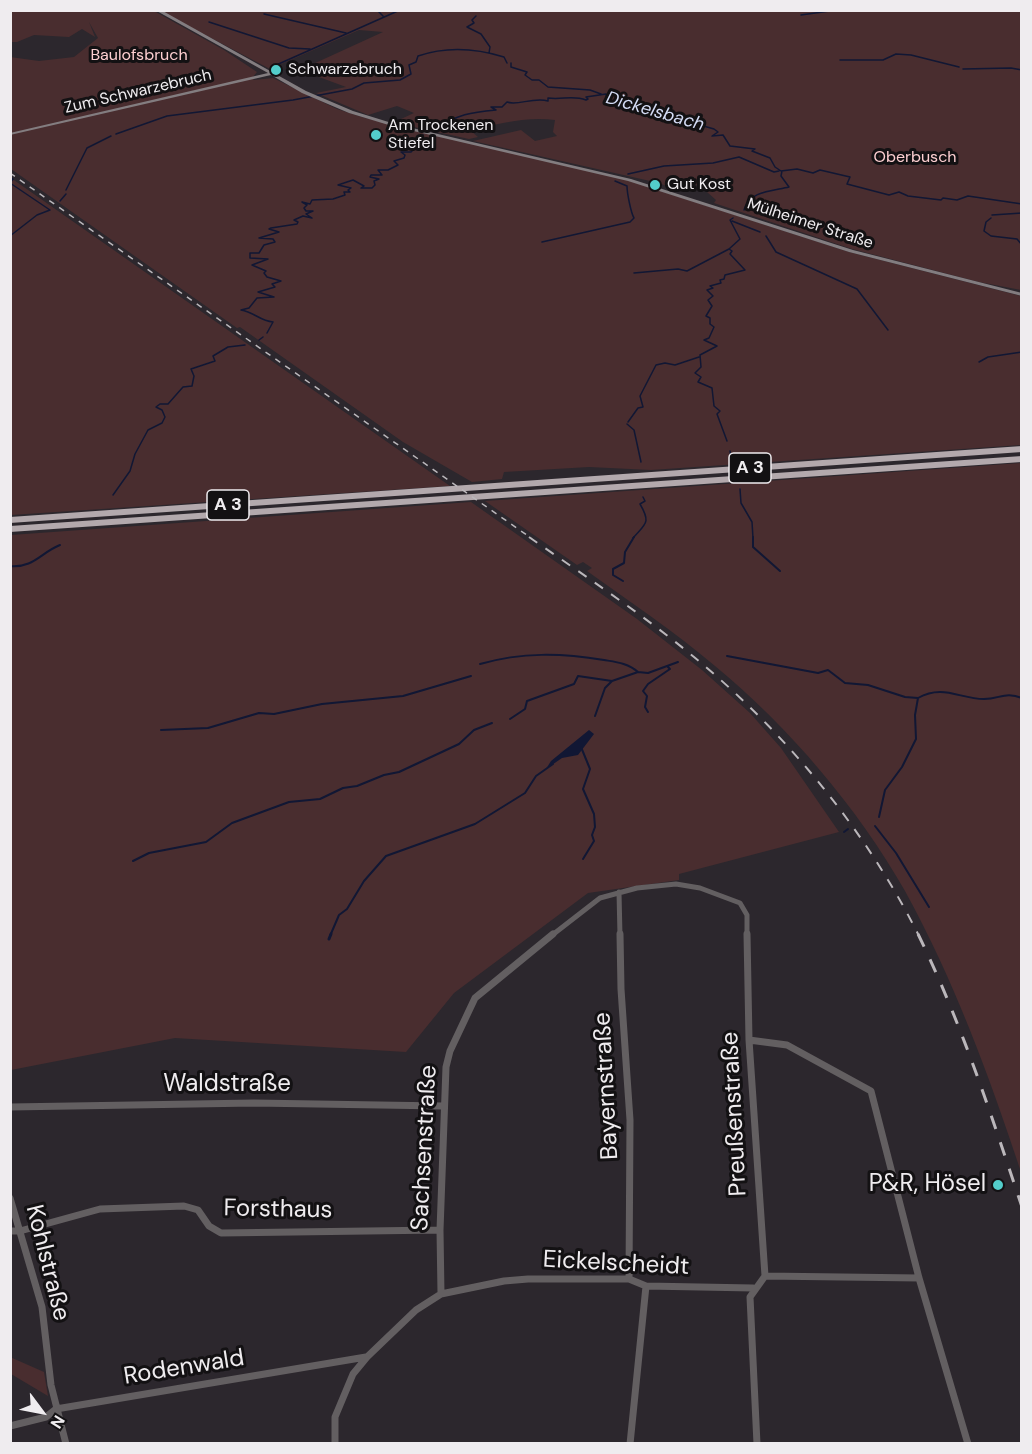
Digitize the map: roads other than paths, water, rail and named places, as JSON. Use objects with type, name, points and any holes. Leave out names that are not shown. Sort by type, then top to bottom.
[{"type":"highway","name":"A 3","points":[[10,520],[1022,449]]},
{"type":"highway","name":"A 3","points":[[10,529],[1022,459]]},
{"type":"main road","name":"Mülheimer Straße","points":[[157,10],[271,75],[324,101],[367,118],[629,180],[850,251],[1022,295]]},
{"type":"main road","points":[[258,77],[262,69]]},
{"type":"main road","name":"Zum Schwarzebruch","points":[[10,134],[271,75]]},
{"type":"street","name":"Preußenstraße","points":[[619,892],[675,884],[689,885],[744,907],[747,915],[749,1040],[765,1276]]},
{"type":"street","name":"Sachsenstraße","points":[[441,1294],[443,1106],[446,1067],[450,1051],[475,998],[591,903],[598,898],[619,892]]},
{"type":"street","name":"Bayernstraße","points":[[619,892],[621,989],[630,1120],[629,1279]]},
{"type":"street","points":[[749,1040],[783,1043],[871,1091],[919,1278],[968,1443]]},
{"type":"street","name":"Waldstraße","points":[[10,1107],[254,1103],[443,1106]]},
{"type":"street","name":"Kohlstraße","points":[[10,1198],[42,1307],[51,1385],[66,1443]]},
{"type":"street","name":"Forsthaus","points":[[10,1231],[20,1231],[100,1209],[184,1206],[198,1210],[208,1226],[221,1233],[440,1230]]},
{"type":"street","points":[[757,1443],[750,1297],[753,1288],[761,1283],[765,1276],[919,1278]]},
{"type":"street","name":"Eickelscheidt","points":[[441,1294],[516,1280],[629,1279],[646,1286],[753,1288]]},
{"type":"street","points":[[630,1443],[646,1286]]},
{"type":"street","points":[[335,1443],[335,1417],[353,1374],[367,1357],[416,1310],[441,1294]]},
{"type":"street","name":"Rodenwald","points":[[10,1426],[46,1417],[56,1408],[367,1357]]},
{"type":"water","points":[[589,730],[594,734],[578,755],[562,758],[546,769],[551,761]]},
{"type":"waterway","points":[[377,10],[383,16]]},
{"type":"waterway","points":[[274,66],[400,10]]},
{"type":"waterway","points":[[801,15],[837,10]]},
{"type":"waterway","points":[[264,14],[346,33]]},
{"type":"waterway","points":[[476,16],[472,20],[474,23],[467,27],[481,34],[490,47],[489,53]]},
{"type":"waterway","points":[[209,22],[289,48],[310,49]]},
{"type":"waterway","points":[[116,134],[167,116],[293,100],[352,89],[364,83],[400,80],[411,74],[409,65],[416,62],[418,56],[440,51],[461,49],[482,52],[504,57],[507,63]]},
{"type":"waterway","points":[[840,60],[883,60],[896,54],[911,55],[959,67]]},
{"type":"waterway","points":[[511,63],[511,67],[527,72],[525,75],[532,80],[539,80],[548,87],[590,90],[601,94]]},
{"type":"waterway","points":[[963,69],[1011,68],[1022,70]]},
{"type":"waterway","name":"Dickelsbach","points":[[438,130],[458,117],[496,110],[491,107],[502,107],[507,102],[548,101],[548,98],[586,100],[588,99],[586,97],[606,94],[607,99],[615,102],[629,102],[666,115],[669,119],[679,119],[714,129],[718,132],[712,136],[723,135],[730,146],[755,149],[752,151],[770,158],[775,167],[781,171],[797,169],[813,173],[820,170],[850,177],[847,184],[889,195],[899,192],[908,196],[941,200],[943,198],[957,200],[968,196],[1022,204]]},
{"type":"waterway","name":"Dickelsbach","points":[[267,333],[273,322],[241,310],[249,308],[257,298],[274,297],[258,292],[275,287],[272,284],[281,281],[267,277],[264,273],[266,271],[252,265],[268,259],[250,258],[250,253],[259,253],[264,245],[275,242],[273,239],[259,238],[279,232],[269,229],[271,228],[297,224],[298,222],[294,220],[303,216],[312,218],[306,214],[313,211],[306,211],[304,208],[307,205],[302,202],[310,204],[312,200],[333,199],[345,195],[344,192],[350,192],[348,190],[351,188],[338,185],[353,180],[364,186],[361,188],[372,188],[375,185],[374,181],[379,179],[370,177],[371,175],[382,175],[378,170],[388,170],[398,165],[394,161],[404,158],[405,155],[401,152],[411,152],[415,148],[416,140],[423,135]]},
{"type":"waterway","points":[[66,190],[87,148],[111,136]]},
{"type":"waterway","points":[[628,174],[664,166],[713,163],[739,157],[774,172],[779,171]]},
{"type":"waterway","points":[[744,210],[756,195],[789,187],[781,176],[782,171]]},
{"type":"waterway","points":[[10,177],[13,179],[10,183],[50,210],[37,215],[10,236]]},
{"type":"waterway","points":[[542,242],[630,222],[634,218],[627,186],[615,181]]},
{"type":"waterway","points":[[60,201],[66,194]]},
{"type":"waterway","points":[[992,215],[1022,213]]},
{"type":"waterway","points":[[729,249],[740,239],[730,220],[733,218]]},
{"type":"waterway","points":[[991,218],[986,222],[984,231],[991,236],[1017,239],[1022,245]]},
{"type":"waterway","points":[[732,221],[760,232]]},
{"type":"waterway","points":[[766,236],[776,252],[857,289],[888,330]]},
{"type":"waterway","points":[[634,273],[678,269],[687,271],[729,249]]},
{"type":"waterway","points":[[727,441],[717,414],[720,411],[714,406],[712,388],[698,382],[701,377],[695,373],[701,367],[700,355],[717,346],[704,340],[709,338],[714,327],[710,324],[710,318],[706,316],[712,306],[708,300],[713,296],[707,290],[713,288],[710,286],[721,283],[720,280],[724,279],[725,275],[745,270],[730,254],[732,251],[729,249]]},
{"type":"waterway","name":"Dickelsbach","points":[[259,340],[263,337]]},
{"type":"waterway","name":"Dickelsbach","points":[[113,495],[130,471],[135,454],[148,430],[162,423],[165,417],[162,410],[156,407],[160,404],[168,404],[183,387],[192,386],[194,376],[191,369],[215,361],[213,356],[228,347],[245,345]]},
{"type":"waterway","points":[[979,362],[988,357],[1022,352]]},
{"type":"waterway","points":[[628,422],[638,408],[643,407],[640,396],[656,365],[665,363],[675,365],[699,357]]},
{"type":"waterway","points":[[627,424],[634,430],[641,462]]},
{"type":"waterway","points":[[730,451],[731,458]]},
{"type":"waterway","points":[[740,489],[741,503],[752,522],[753,538]]},
{"type":"waterway","points":[[633,538],[646,522],[640,504],[645,501],[643,497]]},
{"type":"waterway","points":[[623,581],[613,575],[613,569],[624,563],[625,552],[634,537]]},
{"type":"waterway","points":[[753,538],[753,547],[780,571]]},
{"type":"waterway","name":"Dickelsbach","points":[[10,566],[25,565],[60,545]]},
{"type":"waterway","points":[[480,664],[511,657],[557,655],[617,662],[638,672]]},
{"type":"waterway","points":[[727,656],[818,673],[828,670],[845,683],[868,685],[905,697],[918,698]]},
{"type":"waterway","points":[[667,666],[678,662]]},
{"type":"waterway","points":[[638,672],[648,673],[667,666]]},
{"type":"waterway","points":[[648,712],[645,707],[647,696],[643,691],[648,684],[670,669],[667,666]]},
{"type":"waterway","points":[[612,681],[638,672]]},
{"type":"waterway","points":[[161,730],[208,728],[259,713],[274,714],[322,704],[403,696],[471,676]]},
{"type":"waterway","points":[[510,719],[525,709],[527,701],[574,684],[578,676],[612,681]]},
{"type":"waterway","points":[[595,716],[605,688],[612,681]]},
{"type":"waterway","points":[[918,698],[935,692],[975,698],[990,699],[1011,695],[1022,698]]},
{"type":"waterway","points":[[879,817],[885,790],[902,767],[916,739],[915,715],[918,698]]},
{"type":"waterway","points":[[133,861],[149,853],[206,842],[232,823],[289,802],[320,799],[343,788],[357,786],[384,775],[399,772],[459,744],[474,730],[492,723]]},
{"type":"waterway","points":[[581,747],[590,769],[583,789],[594,814],[595,827],[592,835],[594,841],[583,859]]},
{"type":"waterway","points":[[330,936],[339,915],[347,909],[364,881],[386,856],[475,824],[525,793],[536,776],[553,764]]},
{"type":"waterway","points":[[875,826],[896,853],[929,907]]},
{"type":"waterway","points":[[844,832],[848,829]]},
{"type":"waterway","points":[[329,939],[331,934]]},
{"type":"railway","points":[[10,173],[531,538]]},
{"type":"railway","points":[[529,537],[674,641],[728,686],[760,717],[821,785],[849,821],[898,897],[919,935]]},
{"type":"railway","points":[[919,935],[962,1035],[1022,1207]]},
{"type":"place","name":"Schwarzebruch","points":[[276,70]]},
{"type":"place","name":"Am Trockenen Stiefel","points":[[376,135]]},
{"type":"place","name":"Gut Kost","points":[[655,185]]},
{"type":"place","name":"P&R, Hösel","points":[[998,1185]]},
{"type":"park label","name":"Baulofsbruch","points":[[139,56]]},
{"type":"park label","name":"Oberbusch","points":[[915,158]]}]
